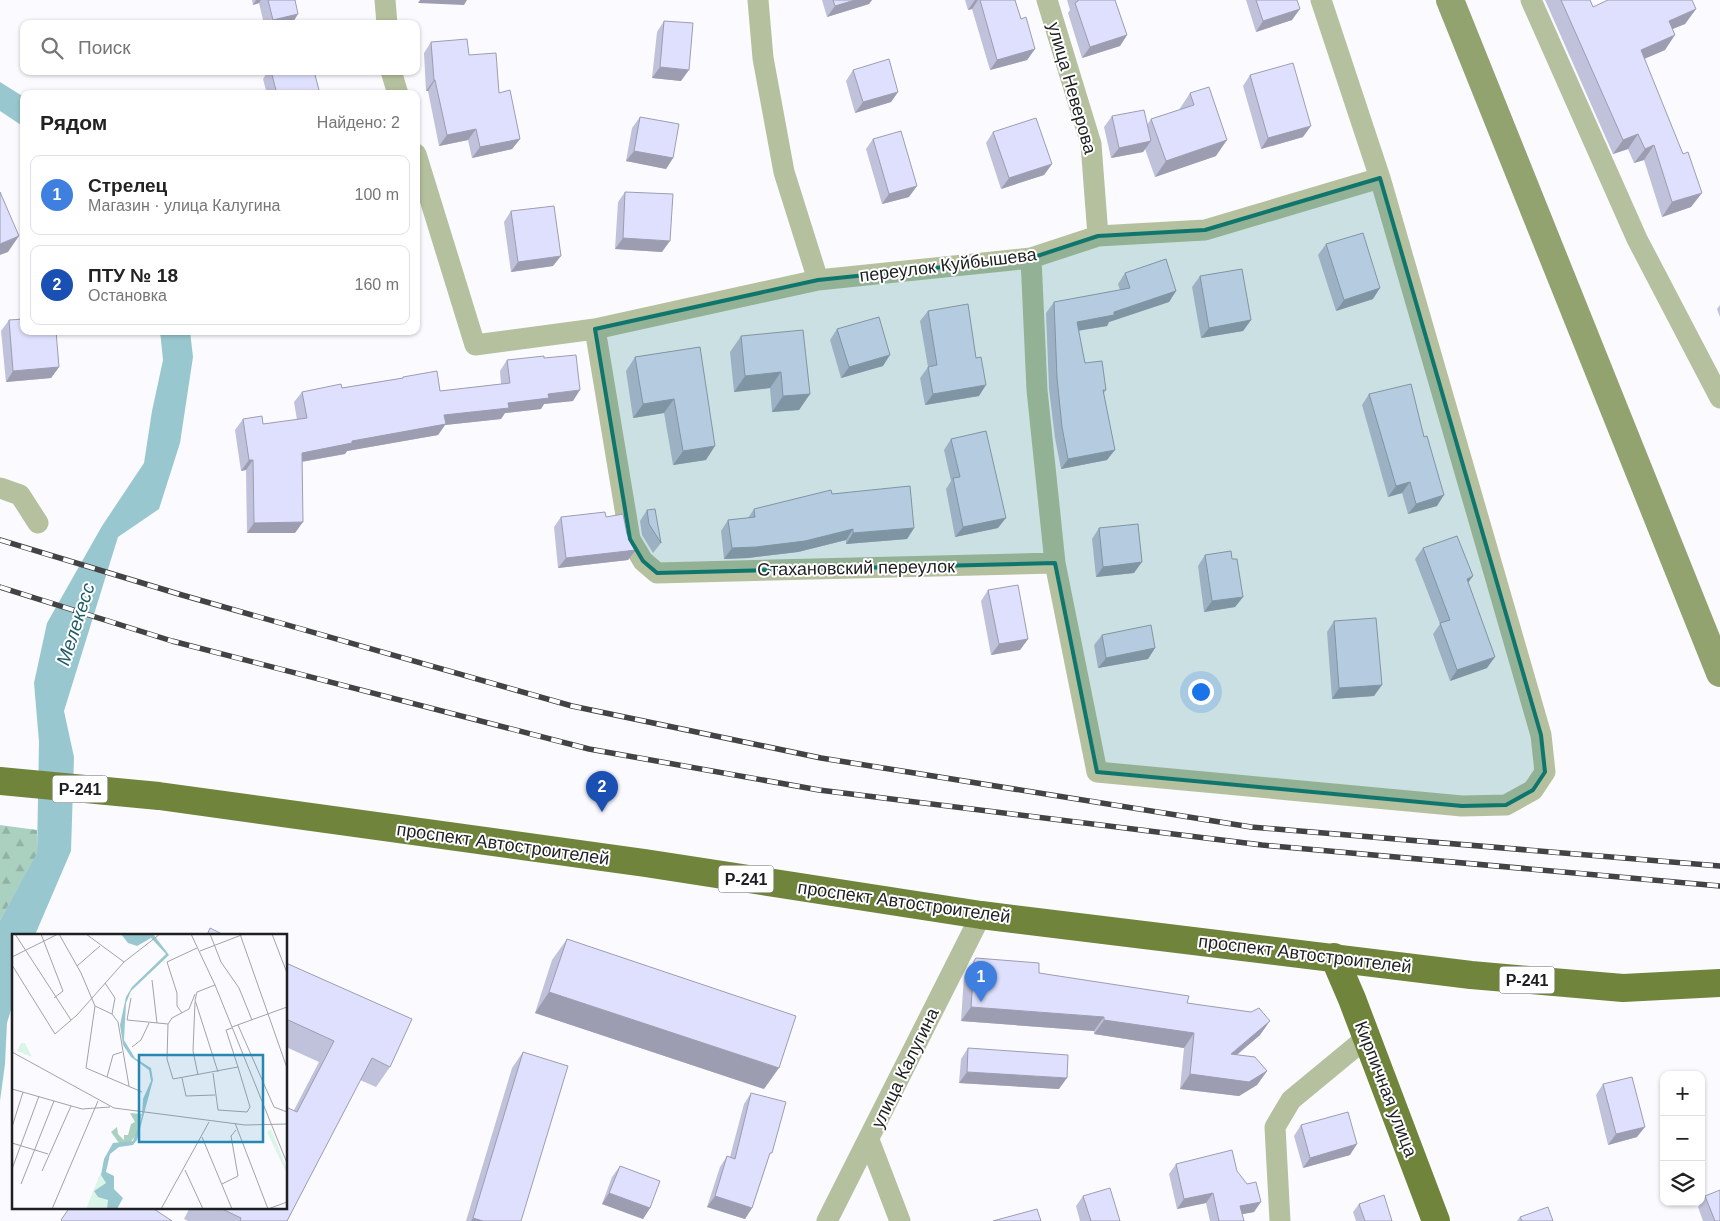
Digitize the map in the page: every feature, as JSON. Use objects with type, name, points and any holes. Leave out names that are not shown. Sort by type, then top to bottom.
[{"type":"highway","name":"проспект Автостроителей","points":[[0,782],[160,796],[645,863],[982,915],[1471,975],[1623,988],[1720,983]]},
{"type":"highway","name":"Кирпичная улица","points":[[1334,957],[1436,1221]]},
{"type":"main road","points":[[1450,0],[1720,673]]},
{"type":"street","points":[[385,0],[387,20]]},
{"type":"street","points":[[758,0],[763,58],[784,172],[818,280]]},
{"type":"street","name":"улица Неверова","points":[[1047,0],[1091,144],[1098,236]]},
{"type":"street","points":[[1031,258],[1037,390],[1055,563],[1097,772],[1462,806],[1506,805],[1533,790],[1545,772],[1541,735],[1380,178],[1322,0]]},
{"type":"street","points":[[1531,0],[1637,239],[1720,398]]},
{"type":"street","points":[[392,75],[397,90]]},
{"type":"street","name":"переулок Куйбышева","points":[[420,167],[475,345],[596,329],[818,280],[1031,258],[1098,236],[1205,230],[1380,178]]},
{"type":"street","name":"Стахановский переулок","points":[[596,329],[630,540],[642,561],[657,573],[1055,563]]},
{"type":"street","points":[[0,488],[20,495],[38,523]]},
{"type":"street","name":"улица Калугина","points":[[828,1221],[982,915]]},
{"type":"street","points":[[1280,1221],[1275,1127],[1291,1100],[1366,1038]]},
{"type":"street","points":[[869,1140],[900,1221]]},
{"type":"highlighted area","points":[[1380,178],[1541,735],[1545,772],[1533,790],[1506,805],[1462,806],[1097,772],[1055,563],[657,573],[643,561],[630,539],[595,329],[818,280],[1031,258],[1098,236],[1205,230]]},
{"type":"green space","points":[[0,825],[37,830],[37,854],[0,920]]},
{"type":"water","points":[[0,82],[20,94],[20,124],[0,111]]},
{"type":"water","name":"Мелекесс","points":[[160,335],[190,335],[193,357],[180,443],[159,509],[118,537],[64,711],[74,757],[71,851],[35,934],[12,934],[12,1007],[7,1023],[5,1064],[0,1101],[0,920],[37,853],[39,742],[34,683],[47,623],[102,526],[144,463],[152,411],[163,360]]},
{"type":"building","points":[[268,0],[295,0],[298,14],[273,20]]},
{"type":"building","points":[[833,0],[855,0],[835,6]]},
{"type":"building","points":[[980,0],[1015,0],[1021,19],[1026,17],[1035,49],[997,60]]},
{"type":"building","points":[[1078,0],[1115,0],[1127,35],[1090,47],[1075,3]]},
{"type":"building","points":[[1256,0],[1297,0],[1300,9],[1263,21]]},
{"type":"building","points":[[1561,0],[1590,0],[1593,7],[1608,0],[1692,0],[1696,9],[1669,21],[1675,35],[1641,50],[1683,154],[1688,152],[1702,193],[1672,202],[1654,145],[1645,149],[1638,134],[1623,140]]},
{"type":"building","points":[[664,21],[693,23],[689,70],[660,67]]},
{"type":"building","points":[[467,39],[469,55],[496,53],[499,93],[510,90],[520,139],[480,147],[476,129],[447,135],[434,80],[431,42]]},
{"type":"building","points":[[889,59],[898,92],[863,102],[853,70]]},
{"type":"building","points":[[1293,63],[1311,126],[1268,138],[1250,75]]},
{"type":"building","points":[[272,75],[315,75],[319,90],[276,90]]},
{"type":"building","points":[[1209,87],[1227,140],[1166,161],[1151,119],[1194,105],[1190,93]]},
{"type":"building","points":[[1144,110],[1151,141],[1119,148],[1112,116]]},
{"type":"building","points":[[640,117],[679,124],[673,158],[634,151]]},
{"type":"building","points":[[1036,118],[1052,164],[1009,178],[993,132]]},
{"type":"building","points":[[901,131],[917,186],[889,194],[873,139]]},
{"type":"building","points":[[0,192],[19,236],[0,244]]},
{"type":"building","points":[[625,192],[673,194],[670,241],[623,238]]},
{"type":"building","points":[[554,206],[561,256],[518,262],[511,211]]},
{"type":"building","points":[[1363,233],[1380,288],[1344,300],[1326,244]]},
{"type":"building","points":[[1166,259],[1176,291],[1114,312],[1114,315],[1077,322],[1085,363],[1102,361],[1106,390],[1103,390],[1115,450],[1068,459],[1062,427],[1057,378],[1054,302],[1130,288],[1125,273]]},
{"type":"building","points":[[1242,269],[1251,320],[1209,328],[1200,276]]},
{"type":"building","points":[[968,304],[976,358],[981,357],[986,385],[933,394],[928,367],[937,365],[928,311]]},
{"type":"building","points":[[879,317],[890,355],[849,367],[837,329]]},
{"type":"building","points":[[20,319],[20,335],[56,335],[59,367],[13,371],[9,320]]},
{"type":"building","points":[[803,330],[810,394],[783,396],[781,372],[745,376],[741,336]]},
{"type":"building","points":[[700,347],[715,446],[683,451],[674,399],[643,404],[635,357]]},
{"type":"building","points":[[576,355],[580,390],[548,394],[549,398],[508,403],[509,408],[444,415],[446,424],[352,441],[352,443],[302,453],[303,522],[254,523],[253,460],[249,460],[243,419],[262,416],[263,424],[307,418],[302,392],[341,384],[342,388],[437,371],[440,391],[510,383],[507,360]]},
{"type":"building","points":[[1411,384],[1424,437],[1427,436],[1444,495],[1416,504],[1410,482],[1396,486],[1369,394]]},
{"type":"building","points":[[986,431],[1006,518],[963,527],[953,478],[960,477],[951,439]]},
{"type":"building","points":[[910,486],[914,528],[853,533],[853,529],[805,541],[732,548],[728,520],[755,517],[754,509],[831,490],[832,494]]},
{"type":"building","points":[[655,509],[661,543],[649,524],[647,510]]},
{"type":"building","points":[[605,512],[606,517],[623,514],[627,534],[636,550],[566,558],[561,517]]},
{"type":"building","points":[[1138,524],[1142,562],[1103,567],[1099,528]]},
{"type":"building","points":[[1457,536],[1473,576],[1467,579],[1495,657],[1457,670],[1440,623],[1450,620],[1423,548]]},
{"type":"building","points":[[1231,551],[1232,559],[1237,559],[1243,597],[1212,601],[1205,555]]},
{"type":"building","points":[[1018,585],[1028,639],[999,644],[988,590]]},
{"type":"building","points":[[1376,618],[1382,685],[1339,688],[1334,621]]},
{"type":"building","points":[[1151,625],[1155,648],[1106,658],[1102,635]]},
{"type":"building","points":[[210,928],[222,934],[207,934]]},
{"type":"building","points":[[567,939],[796,1016],[779,1068],[549,992]]},
{"type":"building","points":[[976,958],[1039,963],[1039,973],[1189,996],[1187,1003],[1251,1012],[1259,1008],[1270,1021],[1231,1054],[1255,1057],[1267,1071],[1249,1082],[1190,1074],[1194,1033],[1104,1020],[1104,1017],[971,1007],[974,961]]},
{"type":"building","points":[[288,964],[412,1019],[390,1067],[372,1058],[287,1221],[240,1221],[241,1218],[220,1208],[288,1208],[288,1108],[297,1112],[334,1041],[288,1020]]},
{"type":"building","points":[[968,1048],[1068,1055],[1067,1078],[967,1072]]},
{"type":"building","points":[[523,1052],[568,1066],[521,1221],[483,1221],[473,1218]]},
{"type":"building","points":[[1632,1077],[1645,1127],[1616,1134],[1603,1084]]},
{"type":"building","points":[[751,1093],[786,1102],[772,1153],[770,1153],[752,1208],[715,1196],[727,1156],[735,1159]]},
{"type":"building","points":[[1348,1112],[1357,1144],[1310,1158],[1301,1125]]},
{"type":"building","points":[[1232,1150],[1237,1171],[1247,1184],[1256,1182],[1261,1202],[1240,1206],[1244,1221],[1219,1221],[1213,1193],[1184,1199],[1176,1164]]},
{"type":"building","points":[[620,1166],[660,1181],[650,1208],[609,1193]]},
{"type":"building","points":[[1110,1188],[1120,1221],[1091,1221],[1083,1196]]},
{"type":"building","points":[[1720,1190],[1720,1221],[1715,1221],[1705,1196]]},
{"type":"building","points":[[1384,1195],[1392,1221],[1365,1221],[1359,1204]]},
{"type":"building","points":[[1548,1207],[1553,1221],[1522,1221],[1520,1217]]},
{"type":"building","points":[[69,1208],[152,1208],[172,1221],[62,1221]]},
{"type":"building","points":[[1037,1209],[1041,1221],[993,1221]]},
{"type":"railway","points":[[0,540],[182,595],[572,706],[821,758],[1251,827],[1720,866]]},
{"type":"railway","points":[[0,587],[172,641],[589,749],[819,790],[1262,845],[1720,886]]},
{"type":"place","name":"ПТУ № 18","points":[[602,812]]},
{"type":"place","name":"Стрелец","points":[[981,1002]]}]
